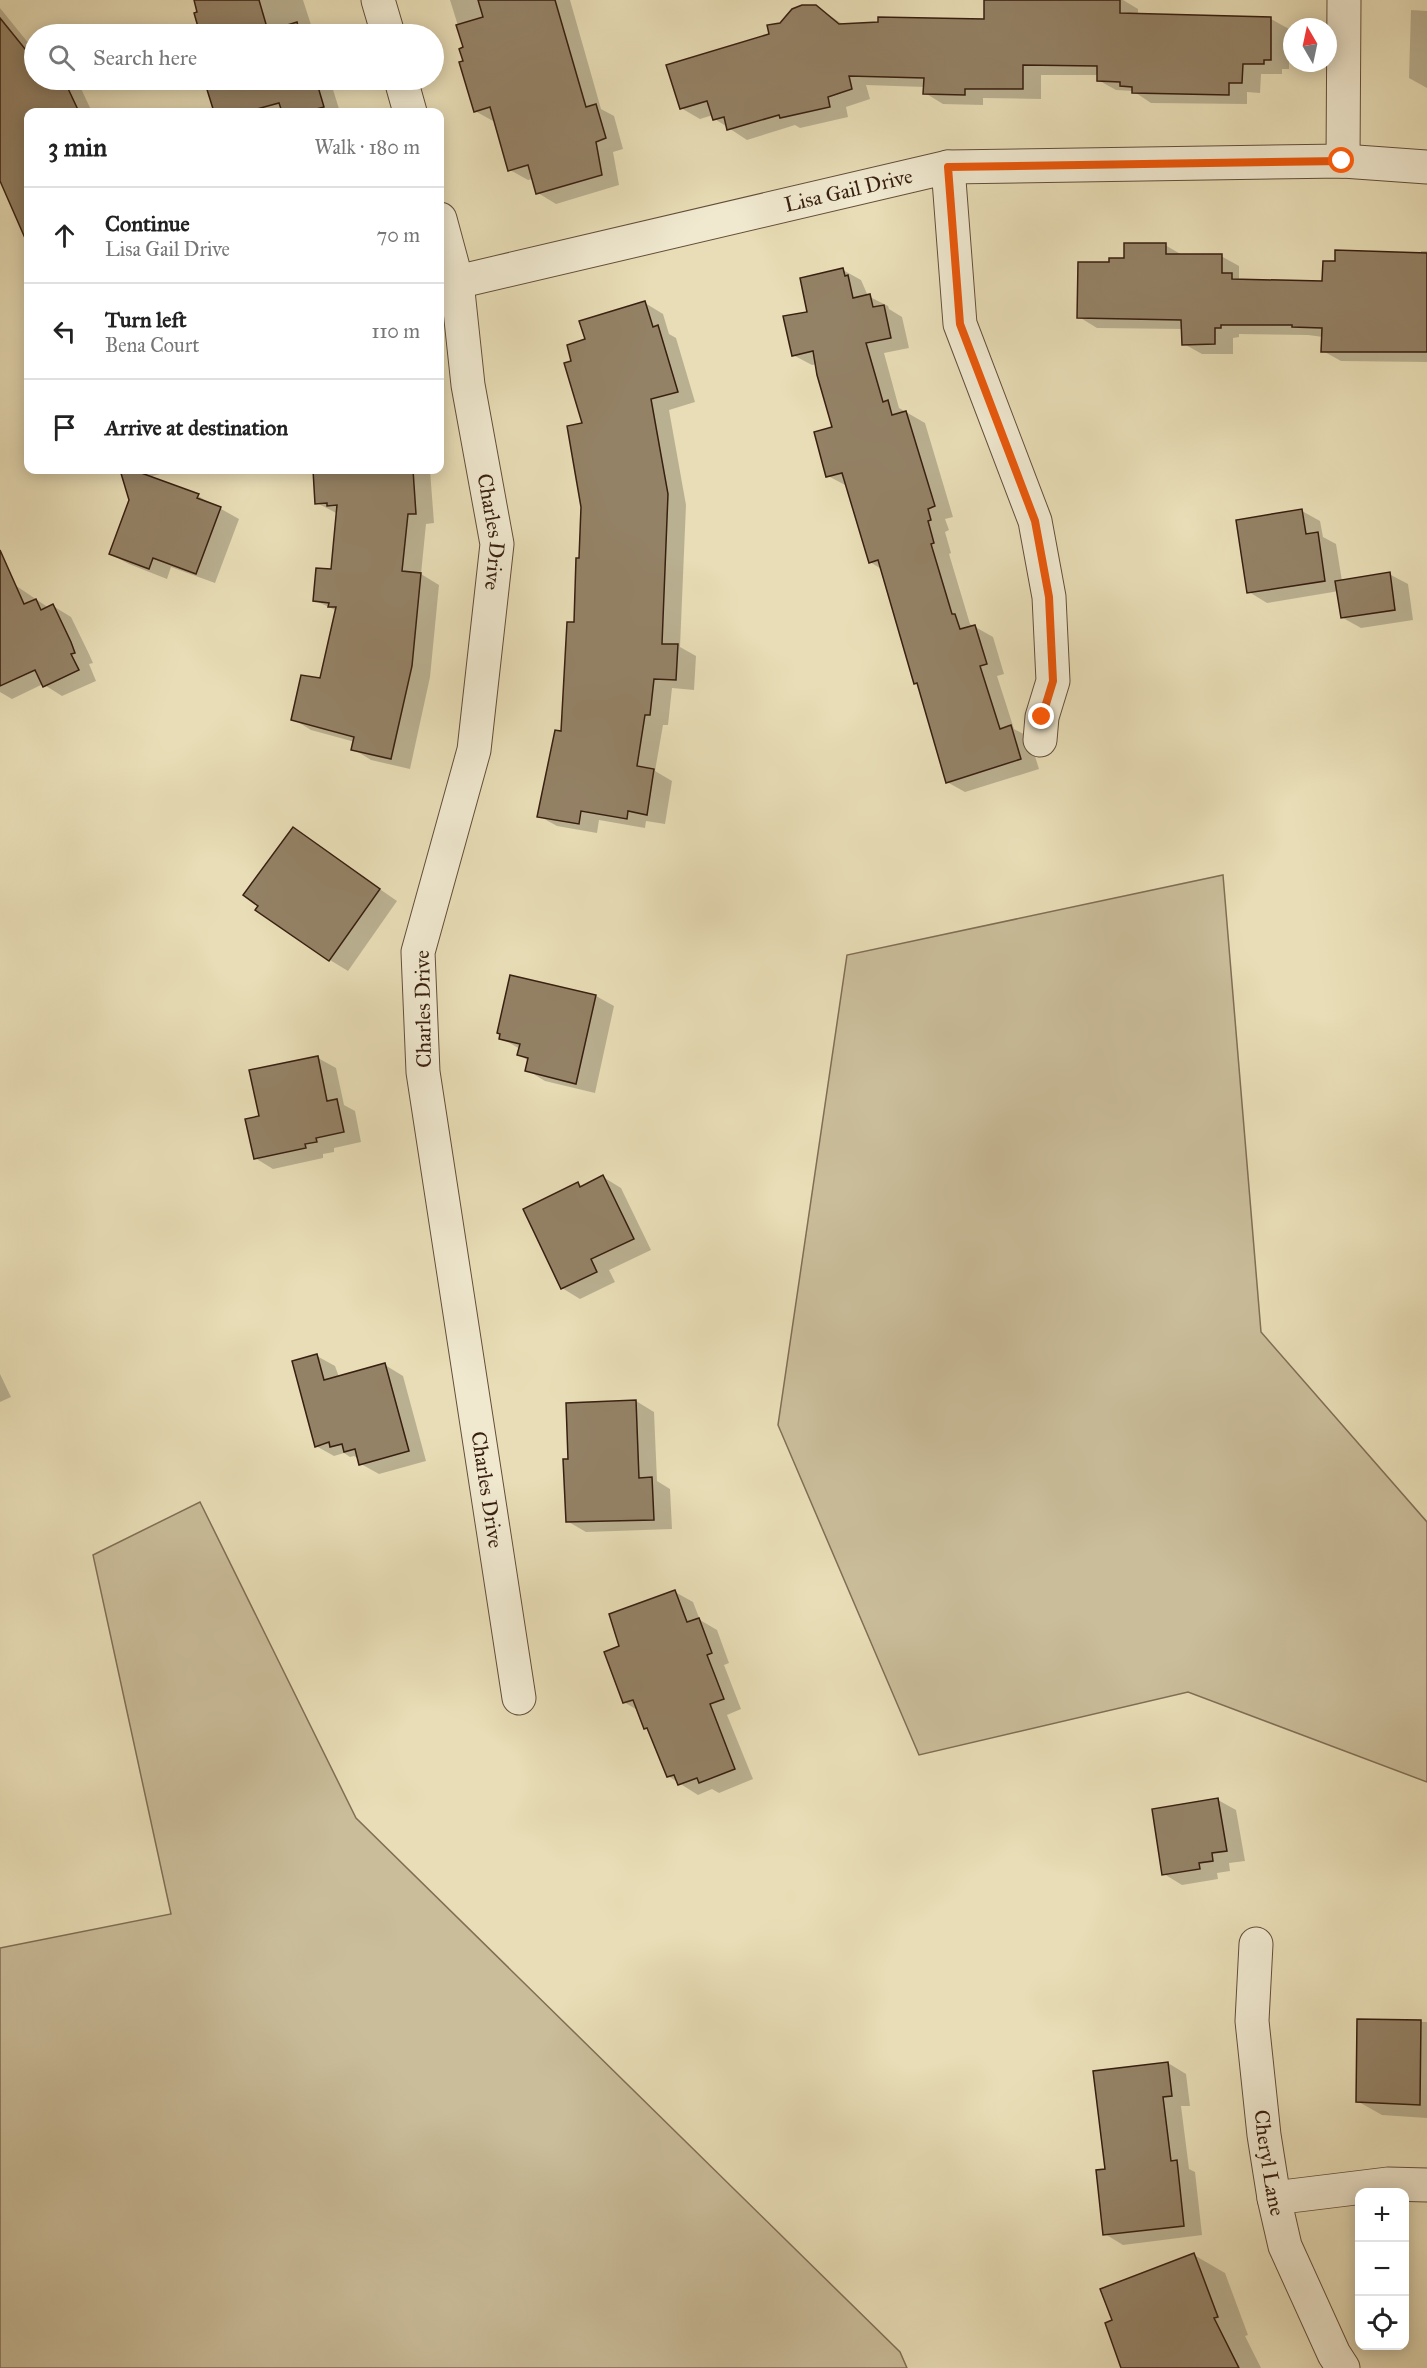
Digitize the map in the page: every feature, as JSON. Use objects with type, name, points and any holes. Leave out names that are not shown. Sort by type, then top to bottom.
[{"type":"street","points":[[378,0],[385,24]]},
{"type":"street","points":[[1342,161],[1344,0]]},
{"type":"street","points":[[403,90],[409,108]]},
{"type":"street","name":"Lisa Gail Drive","points":[[457,282],[948,167],[1342,161],[1427,167]]},
{"type":"street","points":[[948,167],[960,324],[1035,521],[1049,597],[1053,681],[1042,717],[1040,740]]},
{"type":"street","name":"Charles Drive","points":[[444,234],[457,282],[468,385],[497,544],[474,750],[418,952],[423,1072],[519,1698]]},
{"type":"street","name":"Cheryl Lane","points":[[1257,1944],[1252,2021],[1264,2135],[1274,2198],[1285,2246],[1334,2354],[1343,2368]]},
{"type":"street","points":[[1274,2198],[1388,2184],[1427,2185]]},
{"type":"shaded area","points":[[1223,875],[1261,1332],[1427,1522],[1427,1782],[1188,1692],[919,1755],[778,1425],[847,955]]},
{"type":"shaded area","points":[[200,1502],[356,1818],[900,2352],[907,2368],[0,2368],[0,1948],[171,1914],[93,1555]]},
{"type":"building","points":[[194,0],[259,0],[266,24],[197,24],[194,13],[197,12]]},
{"type":"building","points":[[478,0],[555,0],[586,107],[596,104],[606,138],[596,142],[602,175],[536,194],[528,165],[508,171],[490,107],[474,112],[459,62],[463,61],[459,49],[463,47],[456,25],[483,17]]},
{"type":"building","points":[[984,0],[1120,0],[1120,13],[1271,17],[1271,60],[1264,60],[1264,64],[1243,64],[1242,83],[1229,83],[1229,95],[1132,93],[1132,87],[1120,86],[1120,82],[1097,81],[1097,66],[1023,65],[1023,89],[965,89],[965,95],[923,94],[924,78],[849,76],[852,89],[828,97],[830,107],[780,118],[779,115],[727,130],[724,117],[713,120],[707,101],[680,109],[666,65],[769,34],[767,25],[780,23],[792,9],[802,5],[816,5],[839,24],[878,22],[878,17],[984,19]]},
{"type":"building","points":[[0,18],[24,48],[24,90],[69,90],[77,108],[24,108],[24,236],[0,181]]},
{"type":"building","points":[[207,90],[319,90],[324,107],[281,108],[279,103],[261,108],[213,108]]},
{"type":"building","points":[[1124,243],[1166,243],[1166,254],[1222,254],[1222,273],[1232,273],[1232,279],[1322,281],[1323,261],[1335,261],[1335,250],[1427,253],[1427,352],[1321,352],[1322,328],[1292,327],[1292,325],[1221,325],[1221,328],[1215,328],[1215,344],[1182,345],[1181,320],[1077,318],[1078,262],[1109,262],[1109,258],[1124,258]]},
{"type":"building","points":[[843,268],[845,276],[848,275],[853,298],[870,294],[873,307],[884,305],[891,338],[866,343],[883,402],[888,400],[892,415],[906,411],[935,506],[928,509],[931,520],[928,521],[934,543],[931,544],[952,614],[955,614],[960,629],[975,625],[987,664],[980,666],[1000,729],[1011,725],[1021,759],[946,783],[878,560],[869,563],[842,473],[826,477],[814,432],[832,427],[817,375],[813,351],[792,356],[783,316],[807,312],[800,278]]},
{"type":"building","points":[[645,301],[653,327],[658,325],[678,392],[651,399],[668,494],[662,644],[678,644],[676,680],[654,679],[650,715],[645,715],[637,766],[654,769],[647,815],[628,811],[627,819],[581,811],[579,824],[537,817],[555,730],[561,731],[567,622],[574,622],[576,558],[579,558],[581,507],[567,426],[582,423],[564,363],[571,361],[567,345],[585,339],[579,321]]},
{"type":"building","points":[[121,474],[144,474],[199,494],[197,498],[221,507],[196,574],[153,558],[149,569],[109,554],[129,500]]},
{"type":"building","points":[[313,474],[413,474],[416,514],[408,514],[402,571],[421,573],[412,666],[391,759],[351,750],[354,737],[291,720],[301,675],[320,678],[336,607],[328,607],[329,603],[313,601],[316,568],[331,569],[337,505],[315,504]]},
{"type":"building","points":[[1302,509],[1306,534],[1318,532],[1325,581],[1247,593],[1236,520]]},
{"type":"building","points":[[0,550],[24,604],[36,599],[41,610],[53,604],[71,642],[75,653],[71,654],[79,670],[43,687],[35,670],[0,686]]},
{"type":"building","points":[[1390,572],[1395,610],[1341,618],[1335,581]]},
{"type":"building","points":[[293,827],[380,889],[329,961],[255,910],[258,906],[243,895]]},
{"type":"building","points":[[510,975],[596,995],[576,1084],[525,1071],[528,1058],[517,1055],[520,1044],[499,1039],[500,1034],[497,1033]]},
{"type":"building","points":[[318,1056],[327,1101],[337,1099],[344,1132],[316,1138],[317,1142],[305,1144],[306,1148],[254,1159],[245,1119],[259,1116],[249,1070]]},
{"type":"building","points":[[603,1175],[634,1239],[591,1259],[597,1272],[561,1289],[523,1209],[578,1182],[580,1187]]},
{"type":"building","points":[[317,1354],[324,1380],[385,1363],[409,1451],[359,1465],[355,1449],[344,1452],[342,1444],[330,1447],[329,1442],[315,1447],[292,1361]]},
{"type":"building","points":[[636,1400],[639,1478],[652,1477],[654,1520],[566,1522],[563,1459],[568,1459],[566,1403]]},
{"type":"building","points":[[675,1590],[687,1622],[699,1618],[712,1653],[707,1655],[724,1699],[710,1704],[735,1769],[699,1783],[697,1778],[678,1785],[674,1775],[667,1777],[633,1700],[623,1703],[604,1652],[619,1646],[609,1614]]},
{"type":"building","points":[[1218,1798],[1227,1851],[1212,1853],[1213,1861],[1199,1863],[1200,1869],[1162,1875],[1152,1809]]},
{"type":"building","points":[[1357,2019],[1421,2020],[1420,2105],[1356,2102]]},
{"type":"building","points":[[1168,2062],[1172,2096],[1163,2097],[1171,2161],[1177,2160],[1184,2226],[1103,2235],[1096,2170],[1105,2169],[1093,2071]]},
{"type":"building","points":[[1194,2253],[1218,2317],[1214,2318],[1239,2368],[1121,2368],[1105,2323],[1112,2320],[1100,2289]]},
{"type":"route","points":[[1042,717],[1053,681],[1049,597],[1035,521],[960,324],[948,167],[1342,161]]}]
